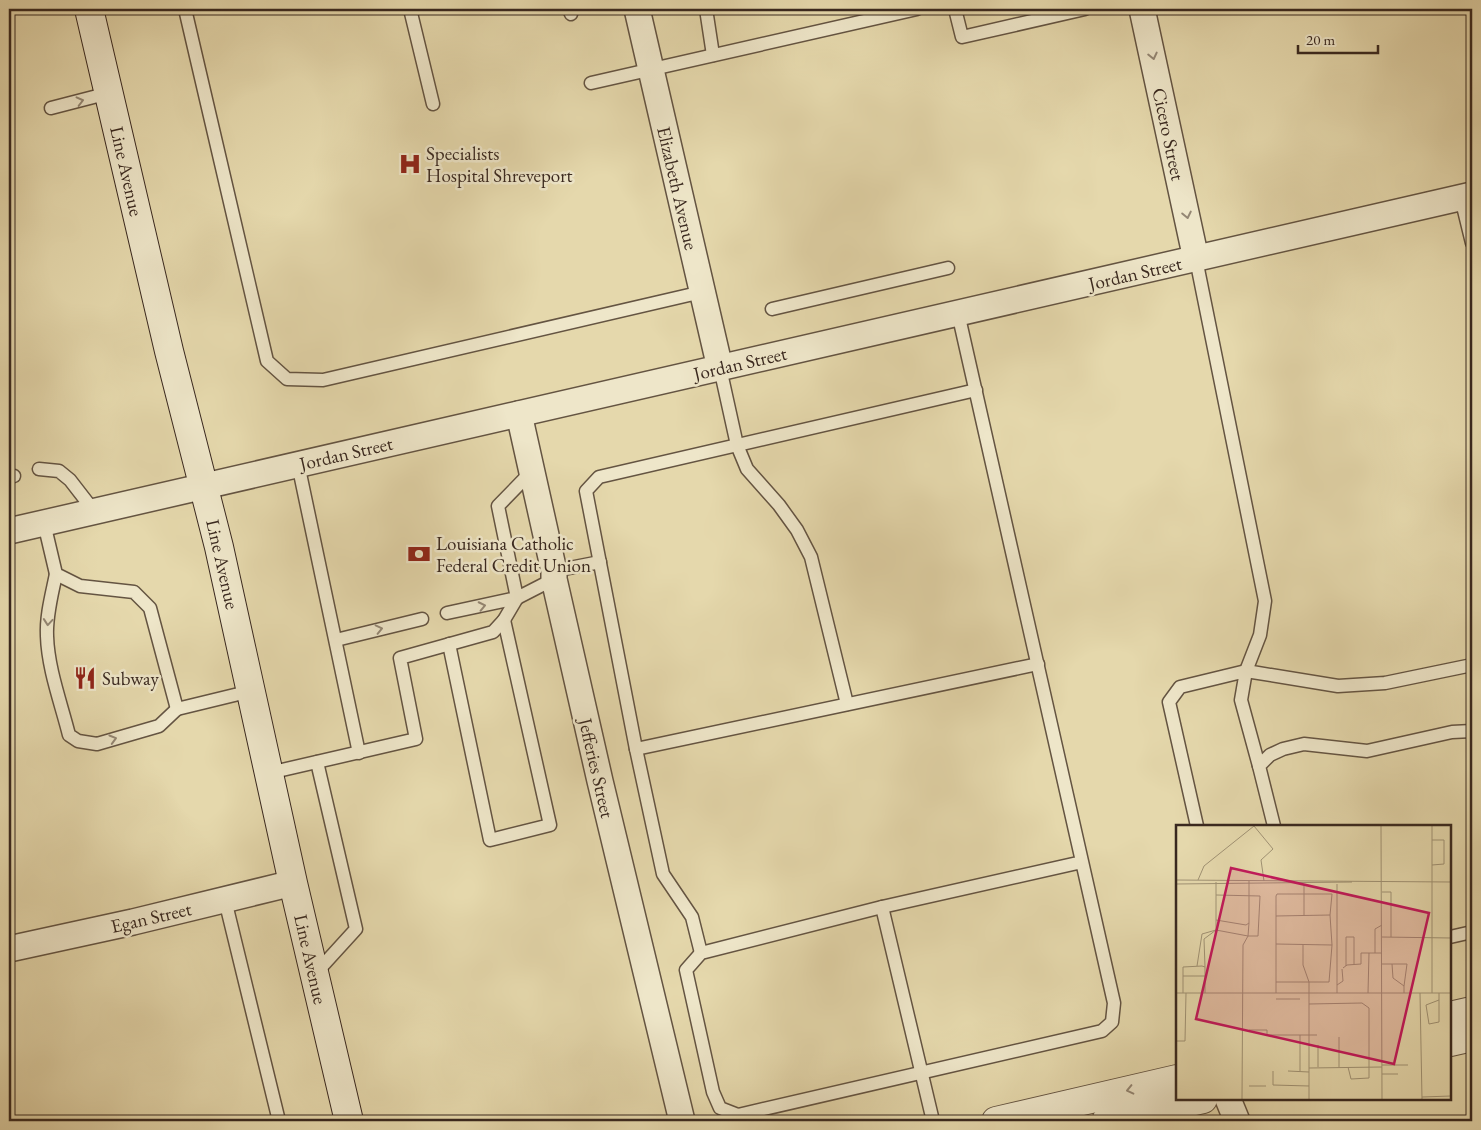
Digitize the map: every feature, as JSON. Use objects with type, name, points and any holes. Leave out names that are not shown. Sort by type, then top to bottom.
[{"type":"main road","name":"Line Avenue","points":[[90,9],[169,351],[219,547],[293,883],[349,1121]]},
{"type":"main road","points":[[1451,1016],[1472,1011]]},
{"type":"main road","points":[[1451,1042],[1472,1037]]},
{"type":"main road","points":[[996,1121],[1176,1079]]},
{"type":"main road","points":[[1106,1121],[1199,1100]]},
{"type":"street","name":"Elizabeth Avenue","points":[[637,9],[720,368]]},
{"type":"street","name":"Cicero Street","points":[[1142,9],[1196,259]]},
{"type":"street","name":"Jordan Street","points":[[9,531],[1467,196]]},
{"type":"street","name":"Jefferies Street","points":[[519,414],[602,791],[682,1121]]},
{"type":"street","name":"Egan Street","points":[[9,949],[133,922],[293,883]]},
{"type":"street","points":[[1228,1100],[1237,1121]]},
{"type":"lane","points":[[185,9],[267,361],[287,379],[323,380],[702,292]]},
{"type":"lane","points":[[410,9],[433,104]]},
{"type":"lane","points":[[706,9],[714,55]]},
{"type":"lane","points":[[591,83],[917,9]]},
{"type":"lane","points":[[955,9],[962,37],[1085,9]]},
{"type":"lane","points":[[51,108],[109,93]]},
{"type":"lane","points":[[1467,196],[1472,243]]},
{"type":"lane","points":[[1196,259],[1265,601],[1260,635],[1246,671],[1241,700],[1274,825]]},
{"type":"lane","points":[[772,309],[948,268]]},
{"type":"lane","points":[[958,313],[1114,1003],[1112,1022],[1102,1032],[738,1115],[720,1108],[713,1092],[686,970],[702,953],[882,908],[1082,862]]},
{"type":"lane","points":[[720,368],[737,445],[747,469],[779,505],[797,530],[811,557],[846,704]]},
{"type":"lane","points":[[702,953],[692,917],[662,874],[586,491],[599,477],[976,390]]},
{"type":"lane","points":[[298,464],[359,753]]},
{"type":"lane","points":[[39,469],[58,471],[70,480],[94,511]]},
{"type":"lane","points":[[269,773],[416,739],[400,658],[493,632],[504,620],[517,598],[498,506],[532,471]]},
{"type":"lane","points":[[44,523],[56,574],[47,635],[52,670],[69,735],[78,742],[97,744],[159,726],[176,709],[251,691]]},
{"type":"lane","points":[[447,613],[517,598],[554,575],[600,562]]},
{"type":"lane","points":[[56,574],[80,586],[134,592],[150,608],[176,709]]},
{"type":"lane","points":[[336,640],[422,619]]},
{"type":"lane","points":[[449,644],[490,840],[550,825],[504,620]]},
{"type":"lane","points":[[636,748],[1038,664]]},
{"type":"lane","points":[[1197,825],[1169,702],[1180,687],[1246,671],[1338,686],[1385,683],[1472,665]]},
{"type":"lane","points":[[1259,766],[1270,755],[1283,749],[1304,744],[1367,751],[1452,732],[1472,731]]},
{"type":"lane","points":[[314,974],[356,929],[317,762]]},
{"type":"lane","points":[[225,900],[279,1121]]},
{"type":"lane","points":[[882,908],[932,1121]]},
{"type":"lane","points":[[1451,937],[1472,932]]},
{"type":"place","name":"Specialists Hospital Shreveport","points":[[410,164]]},
{"type":"place","name":"Louisiana Catholic Federal Credit Union","points":[[419,554]]},
{"type":"place","name":"Subway","points":[[85,678]]}]
